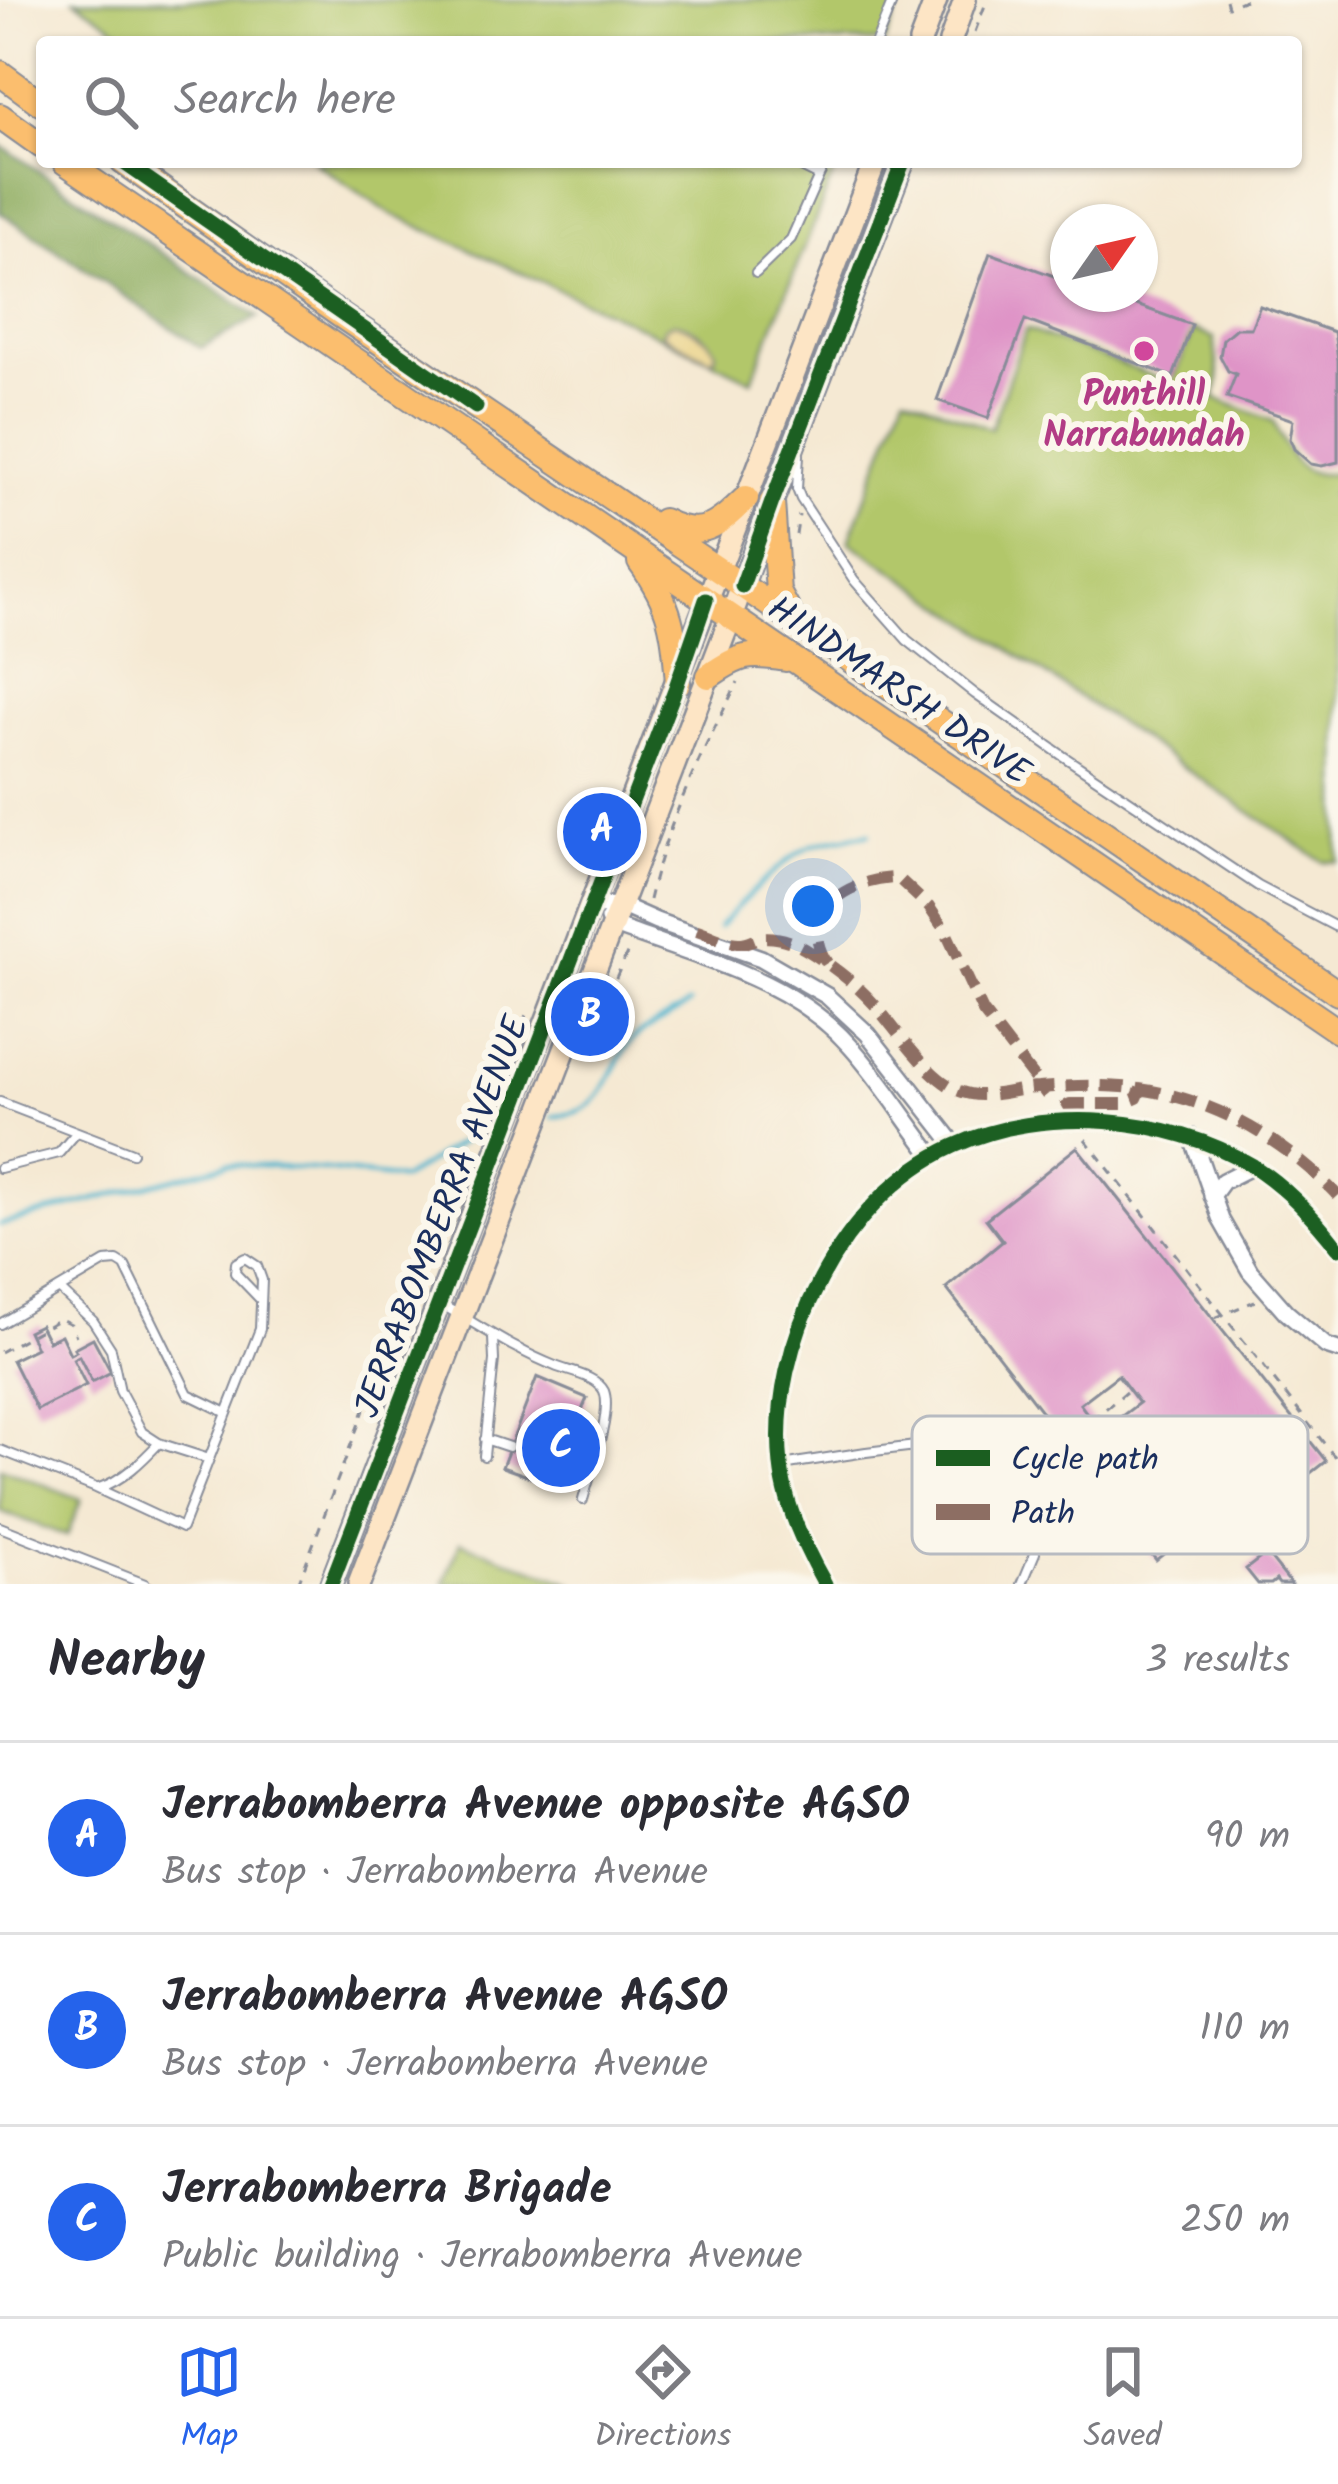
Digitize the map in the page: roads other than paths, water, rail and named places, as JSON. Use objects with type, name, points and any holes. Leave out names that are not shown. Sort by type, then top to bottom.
[{"type":"main road","points":[[0,73],[35,99],[5,120],[36,142]]},
{"type":"main road","name":"HINDMARSH DRIVE","points":[[74,168],[1338,1031]]},
{"type":"main road","name":"HINDMARSH DRIVE","points":[[132,168],[1338,994]]},
{"type":"main road","points":[[577,475],[686,531],[717,524],[746,498]]},
{"type":"main road","points":[[772,502],[778,592],[795,622]]},
{"type":"main road","points":[[621,541],[654,581],[671,617],[677,682]]},
{"type":"main road","points":[[709,676],[748,654],[794,660]]},
{"type":"street","points":[[922,36],[936,0]]},
{"type":"street","points":[[952,36],[965,0]]},
{"type":"street","name":"JERRABOMBERRA AVENUE","points":[[331,1584],[875,168]]},
{"type":"street","name":"JERRABOMBERRA AVENUE","points":[[359,1584],[901,168]]},
{"type":"street","points":[[591,906],[755,978],[814,1012],[850,1045],[934,1157]]},
{"type":"street","points":[[617,915],[656,921],[760,958],[827,996],[868,1034],[955,1145]]},
{"type":"street","points":[[574,950],[600,958]]},
{"type":"street","points":[[825,1584],[801,1535],[781,1466],[780,1415],[795,1339],[826,1267],[866,1215],[934,1157],[955,1145],[1068,1120],[1130,1124],[1192,1137],[1253,1166],[1294,1198],[1338,1248]]},
{"type":"street","points":[[1192,1137],[1238,1253],[1266,1293],[1326,1346],[1338,1350]]},
{"type":"street","points":[[1213,1196],[1223,1181],[1253,1166]]},
{"type":"lane","points":[[878,36],[893,0]]},
{"type":"lane","points":[[803,168],[819,176]]},
{"type":"lane","points":[[756,273],[791,239],[823,168]]},
{"type":"lane","points":[[800,429],[797,489],[801,500],[854,580],[907,640],[975,694],[1102,782],[1258,886],[1338,928]]},
{"type":"lane","points":[[0,1102],[132,1154]]},
{"type":"lane","points":[[0,1168],[59,1153],[77,1132]]},
{"type":"lane","points":[[0,1450],[182,1528],[260,1329],[262,1280],[257,1266],[244,1258],[236,1263],[236,1273],[261,1300]]},
{"type":"lane","points":[[0,1324],[105,1262],[117,1261],[125,1266],[188,1394],[227,1413]]},
{"type":"lane","points":[[59,1289],[93,1321],[111,1349],[120,1391],[142,1432],[209,1460]]},
{"type":"lane","points":[[439,1303],[531,1357],[598,1383],[606,1394],[606,1410],[583,1500]]},
{"type":"lane","points":[[484,1456],[492,1336]]},
{"type":"lane","points":[[485,1439],[509,1447]]},
{"type":"lane","points":[[96,1488],[108,1485],[159,1443]]},
{"type":"lane","points":[[781,1466],[912,1447]]},
{"type":"lane","points":[[0,1527],[143,1582]]},
{"type":"lane","points":[[1022,1584],[1035,1554]]},
{"type":"waterway","points":[[719,927],[803,850],[870,833]]},
{"type":"waterway","points":[[553,1117],[590,1105],[632,1040],[689,1004]]},
{"type":"waterway","points":[[0,1225],[227,1164],[402,1179],[488,1125]]},
{"type":"place","name":"Punthill Narrabundah","points":[[1144,351]]},
{"type":"place","name":"Jerrabomberra Avenue opposite AGSO","points":[[602,832]]},
{"type":"place","name":"Jerrabomberra Avenue AGSO","points":[[590,1017]]},
{"type":"place","name":"Jerrabomberra Brigade","points":[[561,1448]]}]
